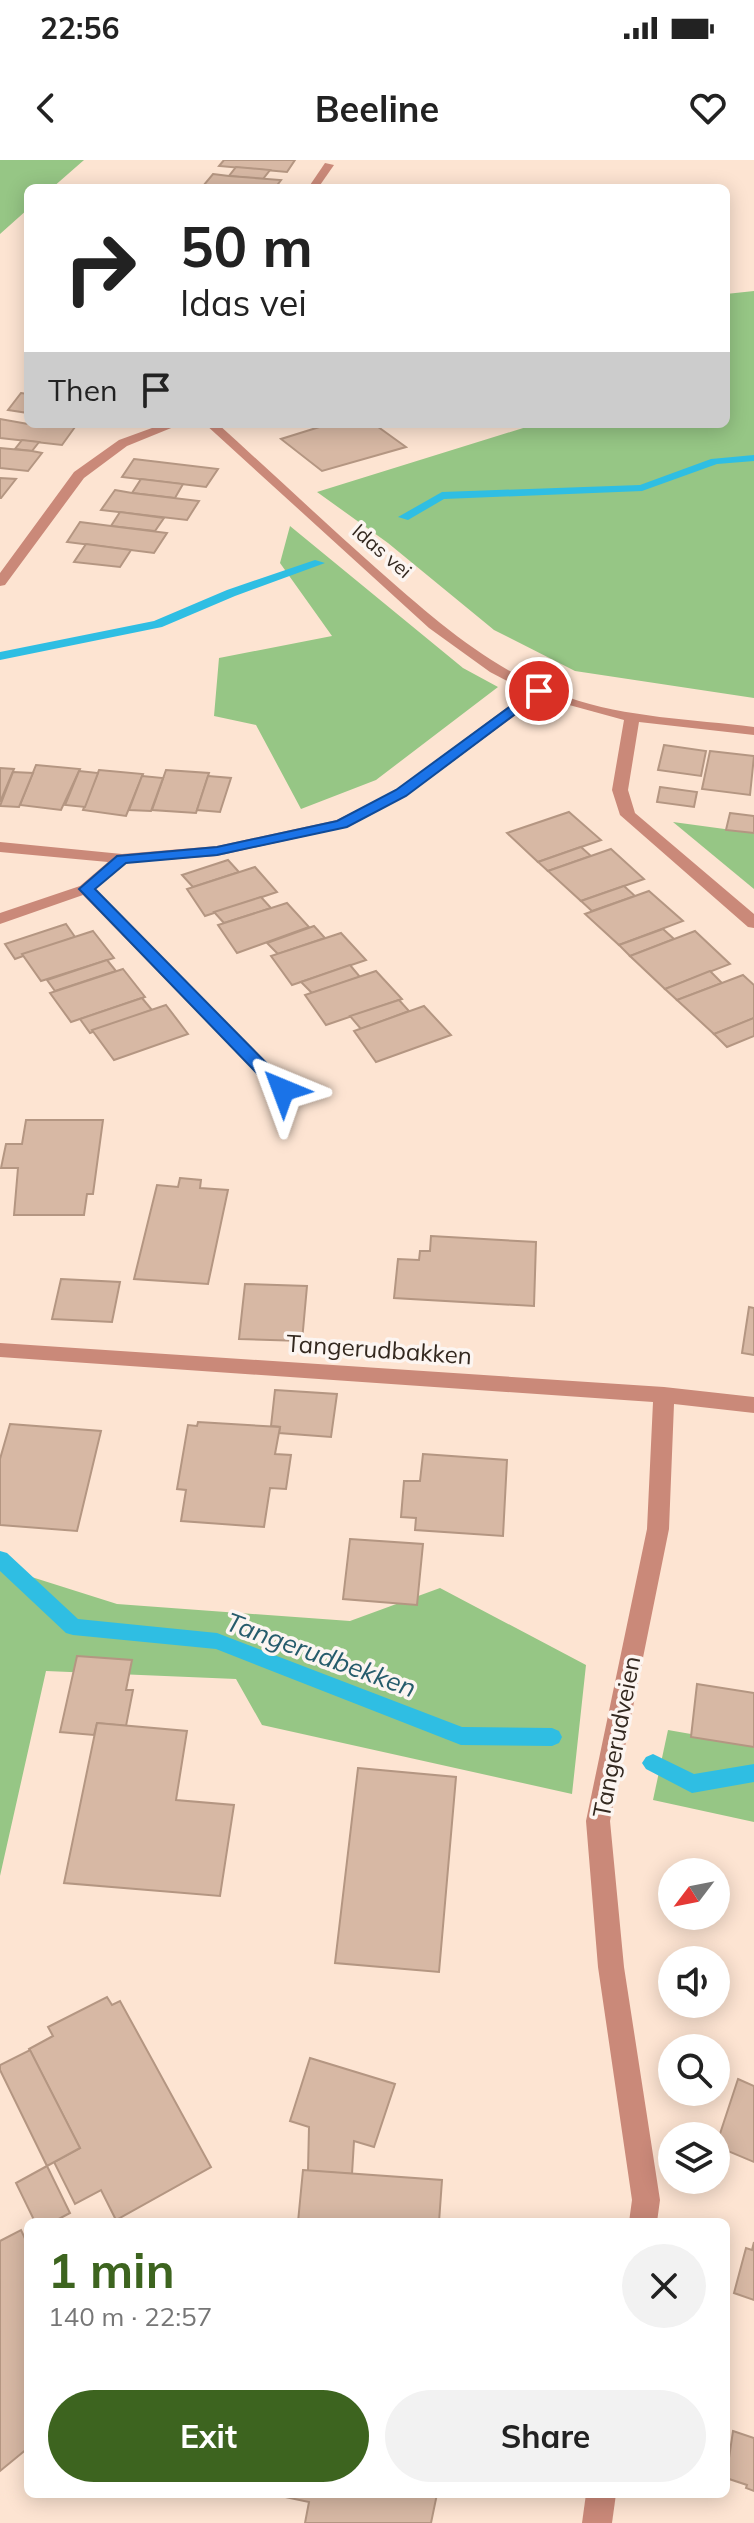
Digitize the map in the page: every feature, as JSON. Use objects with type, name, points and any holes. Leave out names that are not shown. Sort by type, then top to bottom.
[{"type":"street","points":[[316,184],[329,165]]},
{"type":"street","points":[[0,582],[79,475],[123,443],[164,428]]},
{"type":"street","name":"Idas vei","points":[[215,428],[415,610],[474,656],[539,691],[632,717],[754,731]]},
{"type":"street","points":[[0,847],[122,859],[217,851],[342,824],[401,793],[539,691]]},
{"type":"street","points":[[632,717],[620,790],[628,815],[754,923]]},
{"type":"street","points":[[0,919],[86,889],[122,859]]},
{"type":"street","points":[[86,889],[283,1090]]},
{"type":"street","name":"Tangerudbakken","points":[[0,1350],[664,1395],[754,1405]]},
{"type":"street","name":"Tangerudveien","points":[[644,2218],[646,2200],[611,1967],[598,1821],[658,1529],[664,1395]]},
{"type":"street","points":[[597,2523],[600,2498]]},
{"type":"green space","points":[[0,160],[84,160],[57,184],[24,184],[24,213],[0,234]]},
{"type":"green space","points":[[754,291],[754,698],[575,671],[494,630],[388,543],[317,492],[523,428],[730,428],[730,294]]},
{"type":"green space","points":[[290,526],[463,668],[498,687],[376,780],[301,809],[256,725],[214,716],[219,658],[332,636],[280,563]]},
{"type":"green space","points":[[673,822],[754,833],[754,889]]},
{"type":"green space","points":[[0,1567],[117,1604],[350,1621],[440,1588],[586,1665],[572,1794],[262,1725],[236,1679],[46,1671],[0,1876]]},
{"type":"green space","points":[[668,1730],[754,1745],[754,1822],[653,1800]]},
{"type":"building","points":[[224,160],[295,160],[287,172],[219,166]]},
{"type":"building","points":[[236,167],[270,170],[263,179],[229,176]]},
{"type":"building","points":[[213,174],[281,180],[278,184],[205,184]]},
{"type":"building","points":[[21,393],[24,393],[24,412],[8,410]]},
{"type":"building","points":[[0,419],[24,423],[24,428],[74,428],[62,445],[0,438]]},
{"type":"building","points":[[316,428],[380,428],[406,447],[322,471],[281,439]]},
{"type":"building","points":[[22,440],[39,442],[32,451],[15,449]]},
{"type":"building","points":[[0,448],[42,453],[28,471],[0,468]]},
{"type":"building","points":[[134,459],[218,469],[206,487],[122,477]]},
{"type":"building","points":[[0,478],[16,479],[1,498],[0,498]]},
{"type":"building","points":[[141,479],[183,484],[175,498],[132,493]]},
{"type":"building","points":[[115,490],[199,501],[187,520],[101,510]]},
{"type":"building","points":[[120,512],[164,518],[155,531],[111,526]]},
{"type":"building","points":[[80,522],[167,533],[154,553],[67,542]]},
{"type":"building","points":[[86,544],[131,550],[120,567],[74,562]]},
{"type":"building","points":[[664,745],[706,751],[701,776],[658,770]]},
{"type":"building","points":[[710,751],[754,756],[750,795],[702,789]]},
{"type":"building","points":[[36,765],[80,769],[61,810],[20,805]]},
{"type":"building","points":[[0,768],[14,769],[0,802]]},
{"type":"building","points":[[99,770],[143,774],[126,816],[83,810]]},
{"type":"building","points":[[166,770],[209,773],[196,813],[152,810]]},
{"type":"building","points":[[79,771],[98,773],[85,807],[65,805]]},
{"type":"building","points":[[13,772],[33,773],[19,807],[0,806]]},
{"type":"building","points":[[142,776],[163,778],[151,811],[129,810]]},
{"type":"building","points":[[208,776],[231,778],[220,812],[197,810]]},
{"type":"building","points":[[660,787],[697,792],[694,807],[657,802]]},
{"type":"building","points":[[569,812],[601,840],[538,862],[507,833]]},
{"type":"building","points":[[730,813],[754,816],[754,833],[726,830]]},
{"type":"building","points":[[581,847],[591,856],[548,871],[538,862]]},
{"type":"building","points":[[611,849],[644,879],[581,901],[548,871]]},
{"type":"building","points":[[228,860],[239,872],[193,887],[182,875]]},
{"type":"building","points":[[255,867],[277,892],[205,916],[187,889]]},
{"type":"building","points":[[624,886],[635,896],[592,911],[581,901]]},
{"type":"building","points":[[649,891],[683,921],[619,945],[585,914]]},
{"type":"building","points":[[261,897],[271,908],[224,923],[214,912]]},
{"type":"building","points":[[287,903],[309,927],[237,953],[218,925]]},
{"type":"building","points":[[66,924],[75,937],[15,959],[5,944]]},
{"type":"building","points":[[314,926],[325,938],[278,954],[267,943]]},
{"type":"building","points":[[663,929],[674,939],[630,956],[619,945]]},
{"type":"building","points":[[93,931],[114,958],[41,981],[22,954]]},
{"type":"building","points":[[695,931],[730,964],[665,989],[630,956]]},
{"type":"building","points":[[341,933],[366,960],[292,985],[271,956]]},
{"type":"building","points":[[107,960],[116,971],[55,991],[47,980]]},
{"type":"building","points":[[350,965],[360,977],[312,993],[301,982]]},
{"type":"building","points":[[123,969],[145,997],[71,1022],[50,993]]},
{"type":"building","points":[[376,971],[402,999],[326,1025],[305,995]]},
{"type":"building","points":[[710,971],[722,983],[677,1000],[665,989]]},
{"type":"building","points":[[743,975],[754,985],[754,1018],[714,1034],[677,1000]]},
{"type":"building","points":[[142,998],[152,1010],[90,1033],[80,1019]]},
{"type":"building","points":[[399,1000],[409,1011],[361,1029],[350,1016]]},
{"type":"building","points":[[166,1005],[188,1034],[114,1060],[92,1030]]},
{"type":"building","points":[[424,1006],[451,1035],[376,1062],[354,1031]]},
{"type":"building","points":[[754,1018],[754,1036],[727,1047],[714,1034]]},
{"type":"building","points":[[26,1120],[103,1120],[93,1194],[87,1194],[84,1215],[14,1215],[18,1168],[1,1168],[6,1144],[22,1144]]},
{"type":"building","points":[[180,1178],[201,1180],[200,1188],[228,1190],[208,1284],[134,1279],[157,1185],[178,1187]]},
{"type":"building","points":[[431,1236],[536,1242],[534,1306],[394,1298],[398,1259],[419,1260],[420,1251],[430,1251]]},
{"type":"building","points":[[61,1279],[120,1282],[112,1322],[52,1319]]},
{"type":"building","points":[[245,1284],[307,1286],[302,1341],[239,1339]]},
{"type":"building","points":[[749,1307],[754,1308],[754,1355],[742,1353]]},
{"type":"building","points":[[275,1390],[337,1394],[331,1437],[279,1433],[280,1427],[271,1426]]},
{"type":"building","points":[[198,1422],[280,1427],[275,1454],[291,1455],[286,1489],[270,1488],[264,1527],[181,1521],[186,1490],[177,1489],[188,1425],[197,1426]]},
{"type":"building","points":[[10,1424],[101,1431],[77,1531],[0,1525],[0,1459]]},
{"type":"building","points":[[423,1454],[507,1460],[503,1536],[415,1530],[416,1518],[401,1517],[404,1481],[420,1481]]},
{"type":"building","points":[[350,1539],[423,1544],[417,1605],[343,1599]]},
{"type":"building","points":[[77,1656],[132,1660],[126,1690],[133,1690],[126,1726],[97,1723],[94,1735],[60,1732]]},
{"type":"building","points":[[697,1684],[754,1693],[754,1747],[691,1737]]},
{"type":"building","points":[[97,1723],[187,1731],[176,1800],[234,1805],[220,1896],[64,1883]]},
{"type":"building","points":[[358,1768],[456,1777],[439,1972],[335,1963]]},
{"type":"building","points":[[107,1997],[112,2005],[120,2001],[211,2167],[120,2218],[115,2218],[101,2190],[75,2204],[54,2162],[80,2148],[29,2049],[53,2036],[48,2027]]},
{"type":"building","points":[[30,2050],[80,2148],[47,2166],[0,2070],[0,2065]]},
{"type":"building","points":[[310,2058],[395,2084],[374,2147],[354,2141],[352,2174],[308,2171],[309,2127],[290,2121]]},
{"type":"building","points":[[738,2079],[754,2086],[754,2162],[730,2152],[730,2122],[724,2122]]},
{"type":"building","points":[[47,2166],[70,2213],[61,2218],[33,2218],[16,2183]]},
{"type":"building","points":[[303,2170],[442,2180],[439,2218],[298,2218]]},
{"type":"building","points":[[21,2230],[24,2236],[24,2451],[0,2471],[0,2241]]},
{"type":"building","points":[[754,2242],[754,2300],[734,2293],[746,2248],[752,2250]]},
{"type":"building","points":[[733,2431],[754,2438],[754,2491],[730,2479]]},
{"type":"building","points":[[290,2498],[436,2498],[431,2523],[305,2523],[309,2502]]},
{"type":"waterway","points":[[404,517],[442,496],[642,488],[715,461],[754,458]]},
{"type":"waterway","points":[[0,656],[158,624],[231,593],[319,563]]},
{"type":"waterway","name":"Tangerudbekken","points":[[0,1559],[73,1627],[217,1641],[461,1736],[552,1737]]},
{"type":"waterway","name":"Tangerudbekken","points":[[653,1763],[692,1784],[754,1773]]},
{"type":"route","points":[[283,1090],[86,889],[122,859],[217,851],[342,824],[401,793],[539,691]]}]
